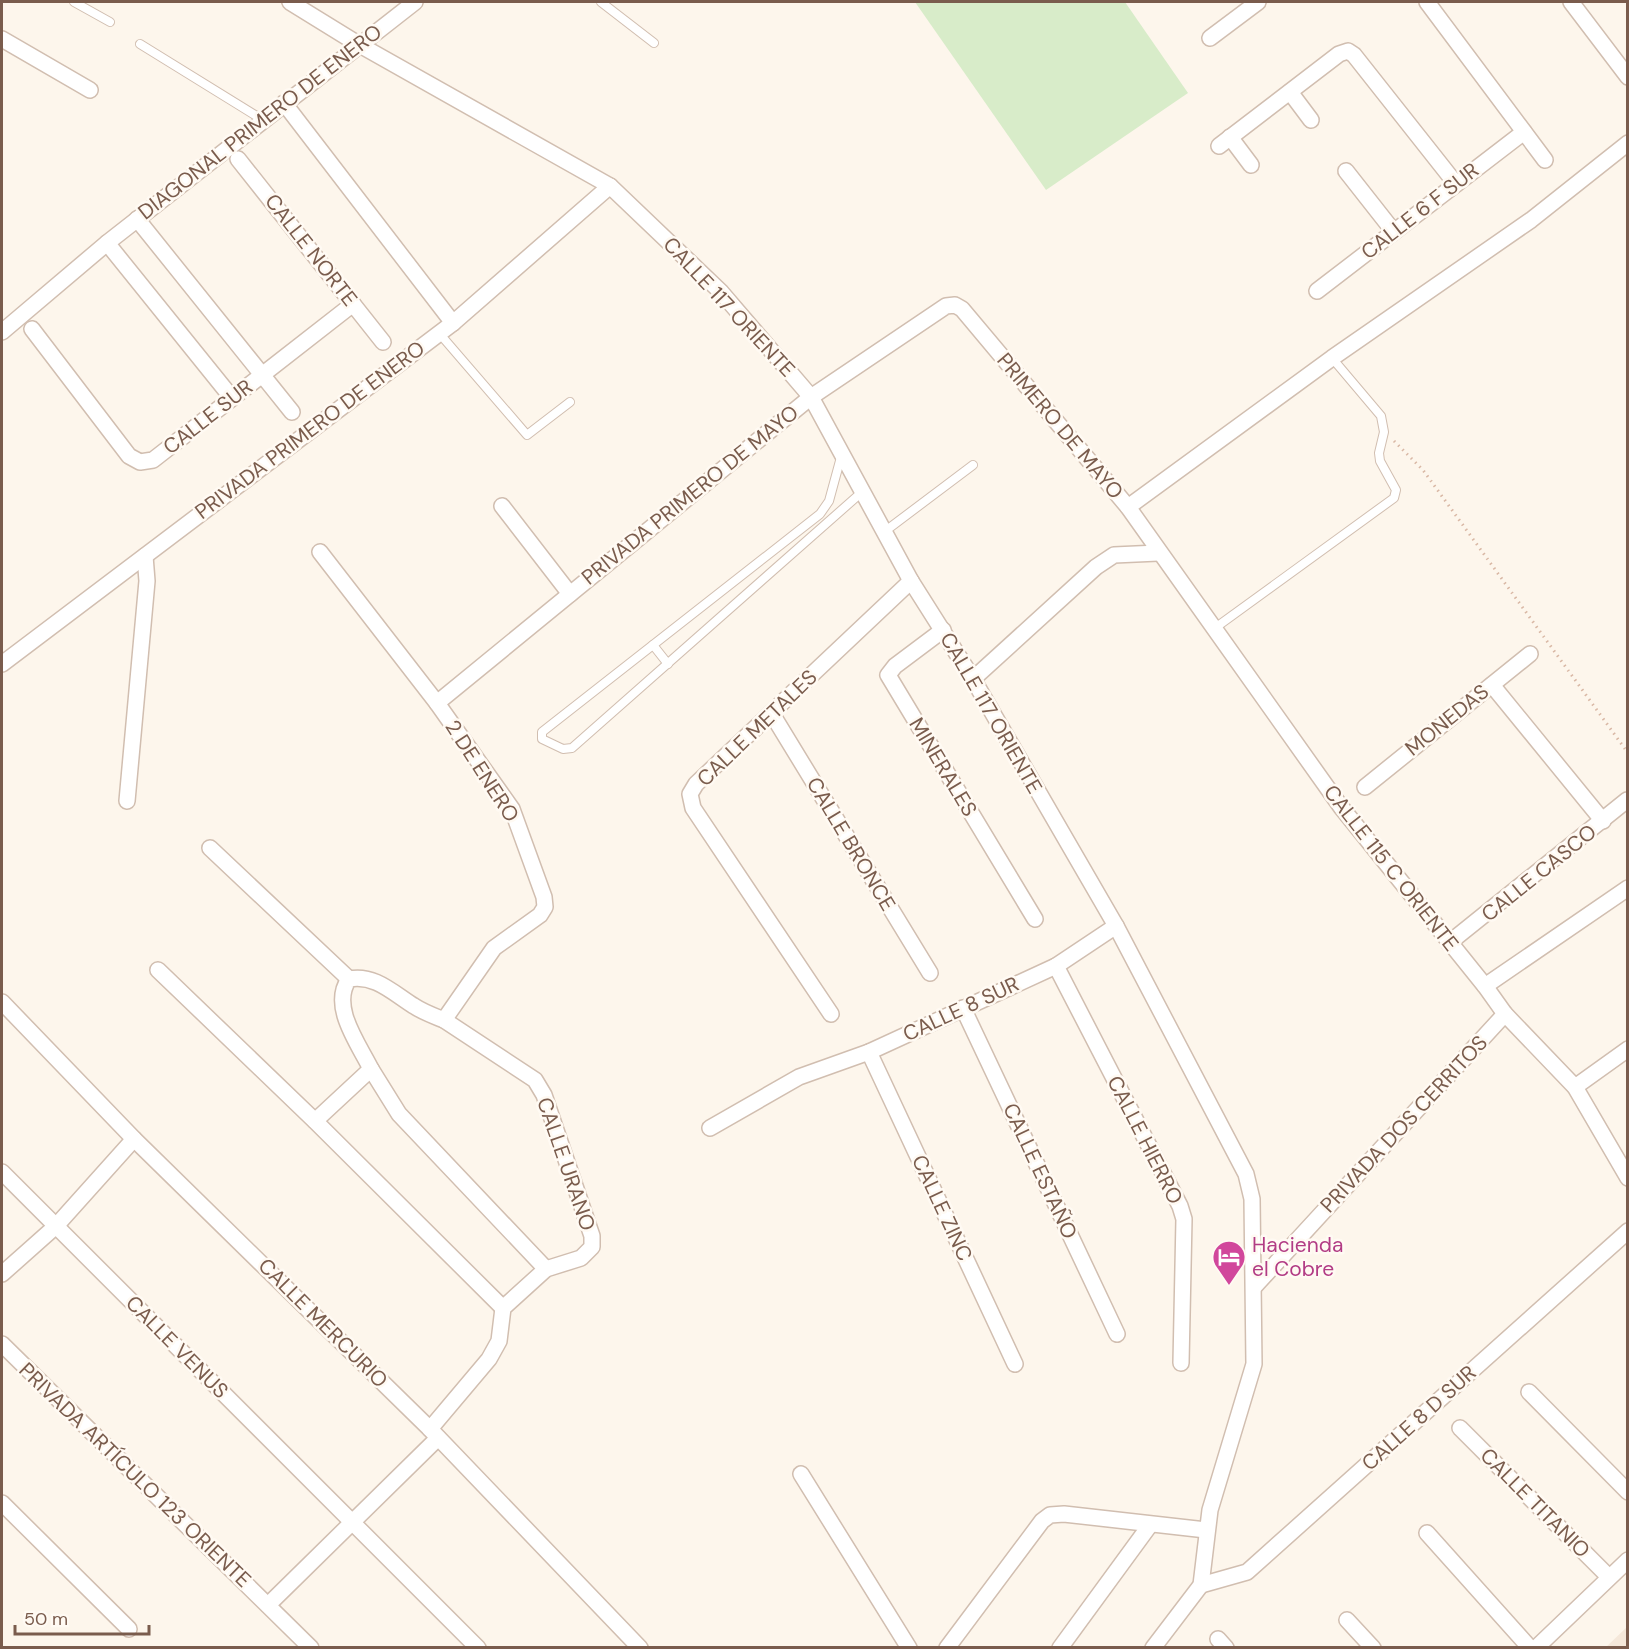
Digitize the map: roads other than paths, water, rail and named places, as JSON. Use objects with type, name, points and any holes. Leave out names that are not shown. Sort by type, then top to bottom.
[{"type":"street","name":"CALLE 117 ORIENTE","points":[[290,2],[313,8],[358,44],[610,186],[721,292],[811,397],[911,581],[973,679],[1116,926],[1246,1174],[1252,1199],[1255,1286],[1254,1364],[1210,1510],[1201,1585],[1153,1647]]},
{"type":"street","name":"DIAGONAL PRIMERO DE ENERO","points":[[2,332],[107,243],[414,2]]},
{"type":"street","points":[[1210,38],[1258,2]]},
{"type":"street","points":[[1427,2],[1545,160]]},
{"type":"street","points":[[1571,2],[1628,77]]},
{"type":"street","points":[[2,39],[90,90]]},
{"type":"street","points":[[1251,165],[1224,142],[1339,54],[1348,51],[1354,55],[1456,184]]},
{"type":"street","points":[[1290,92],[1311,120]]},
{"type":"street","points":[[284,103],[453,323]]},
{"type":"street","name":"CALLE 6 F SUR","points":[[1317,291],[1524,132]]},
{"type":"street","points":[[1128,507],[1332,358],[1531,220],[1628,143]]},
{"type":"street","name":"CALLE NORTE","points":[[238,159],[383,342]]},
{"type":"street","points":[[1346,171],[1394,232]]},
{"type":"street","name":"PRIVADA PRIMERO DE ENERO","points":[[2,664],[453,323],[610,186]]},
{"type":"street","points":[[137,219],[292,412]]},
{"type":"street","points":[[107,243],[232,398]]},
{"type":"street","name":"CALLE SUR","points":[[32,328],[129,456],[140,462],[153,460],[353,303]]},
{"type":"street","name":"PRIVADA PRIMERO DE MAYO","points":[[437,703],[811,397],[946,306],[955,305]]},
{"type":"street","name":"PRIMERO DE MAYO","points":[[955,305],[962,309],[1128,507],[1158,553]]},
{"type":"street","points":[[502,506],[570,594]]},
{"type":"street","points":[[321,552],[437,703]]},
{"type":"street","points":[[973,679],[1096,567],[1114,555],[1158,553]]},
{"type":"street","name":"CALLE 115 C ORIENTE","points":[[1158,553],[1215,628],[1341,807],[1485,986],[1504,1014],[1575,1087],[1628,1178]]},
{"type":"street","points":[[127,801],[147,581],[145,556]]},
{"type":"street","name":"CALLE METALES","points":[[831,1014],[699,817],[690,794],[696,784],[911,581]]},
{"type":"street","name":"MINERALES","points":[[943,630],[895,666],[888,675],[1035,919]]},
{"type":"street","name":"MONEDAS","points":[[1365,787],[1530,654]]},
{"type":"street","points":[[1492,684],[1603,821]]},
{"type":"street","name":"2 DE ENERO","points":[[437,703],[512,809],[544,897],[545,907],[540,915],[494,948],[444,1020]]},
{"type":"street","name":"CALLE BRONCE","points":[[772,714],[930,974]]},
{"type":"street","name":"CALLE CASCO","points":[[1449,944],[1627,800]]},
{"type":"street","points":[[210,848],[349,979]]},
{"type":"street","points":[[1485,986],[1628,888]]},
{"type":"street","name":"CALLE 8 SUR","points":[[710,1128],[799,1077],[869,1052],[1056,966],[1116,926]]},
{"type":"street","name":"CALLE HIERRO","points":[[1056,966],[1182,1212],[1185,1232],[1181,1363]]},
{"type":"street","points":[[158,970],[315,1121],[503,1308],[498,1341],[489,1359],[434,1434],[352,1522],[268,1605]]},
{"type":"street","points":[[444,1020],[416,1007],[377,981],[361,976],[349,979],[343,988],[342,1002],[371,1069],[399,1114],[546,1269]]},
{"type":"street","name":"CALLE MERCURIO","points":[[2,1002],[134,1139],[434,1434],[640,1647]]},
{"type":"street","name":"CALLE ESTAÑO","points":[[963,1008],[1117,1334]]},
{"type":"street","name":"PRIVADA DOS CERRITOS","points":[[1255,1286],[1504,1014]]},
{"type":"street","name":"CALLE URANO","points":[[444,1020],[535,1080],[544,1095],[592,1236],[592,1247],[581,1258],[546,1269],[503,1308]]},
{"type":"street","points":[[1575,1087],[1628,1049]]},
{"type":"street","name":"CALLE ZINC","points":[[869,1052],[1015,1364]]},
{"type":"street","points":[[315,1121],[371,1069]]},
{"type":"street","points":[[2,1274],[56,1227],[134,1139]]},
{"type":"street","name":"CALLE VENUS","points":[[2,1172],[478,1647]]},
{"type":"street","name":"CALLE 8 D SUR","points":[[1201,1585],[1247,1572],[1628,1231]]},
{"type":"street","name":"PRIVADA ARTÍCULO 123 ORIENTE","points":[[2,1344],[311,1647]]},
{"type":"street","points":[[1529,1392],[1628,1492]]},
{"type":"street","name":"CALLE TITANIO","points":[[1460,1428],[1609,1578]]},
{"type":"street","points":[[801,1474],[909,1647]]},
{"type":"street","points":[[2,1503],[129,1629]]},
{"type":"street","points":[[947,1647],[1042,1521],[1050,1515],[1064,1514],[1206,1530]]},
{"type":"street","points":[[1060,1647],[1150,1525]]},
{"type":"street","points":[[1427,1533],[1530,1647]]},
{"type":"street","points":[[1536,1647],[1628,1560]]},
{"type":"street","points":[[1347,1620],[1373,1647]]},
{"type":"lane","points":[[74,2],[110,22]]},
{"type":"lane","points":[[601,2],[654,43]]},
{"type":"lane","points":[[140,44],[262,120]]},
{"type":"lane","points":[[440,333],[526,435],[570,402]]},
{"type":"lane","points":[[1215,628],[1394,498],[1396,490],[1379,453],[1384,432],[1381,416],[1332,358]]},
{"type":"lane","points":[[841,455],[825,509],[542,732],[542,739],[563,749],[572,748],[862,492]]},
{"type":"lane","points":[[884,532],[973,465]]},
{"type":"lane","points":[[747,572],[757,585]]},
{"type":"lane","points":[[653,645],[668,664]]},
{"type":"place","name":"Hacienda el Cobre","points":[[1229,1286]]}]
